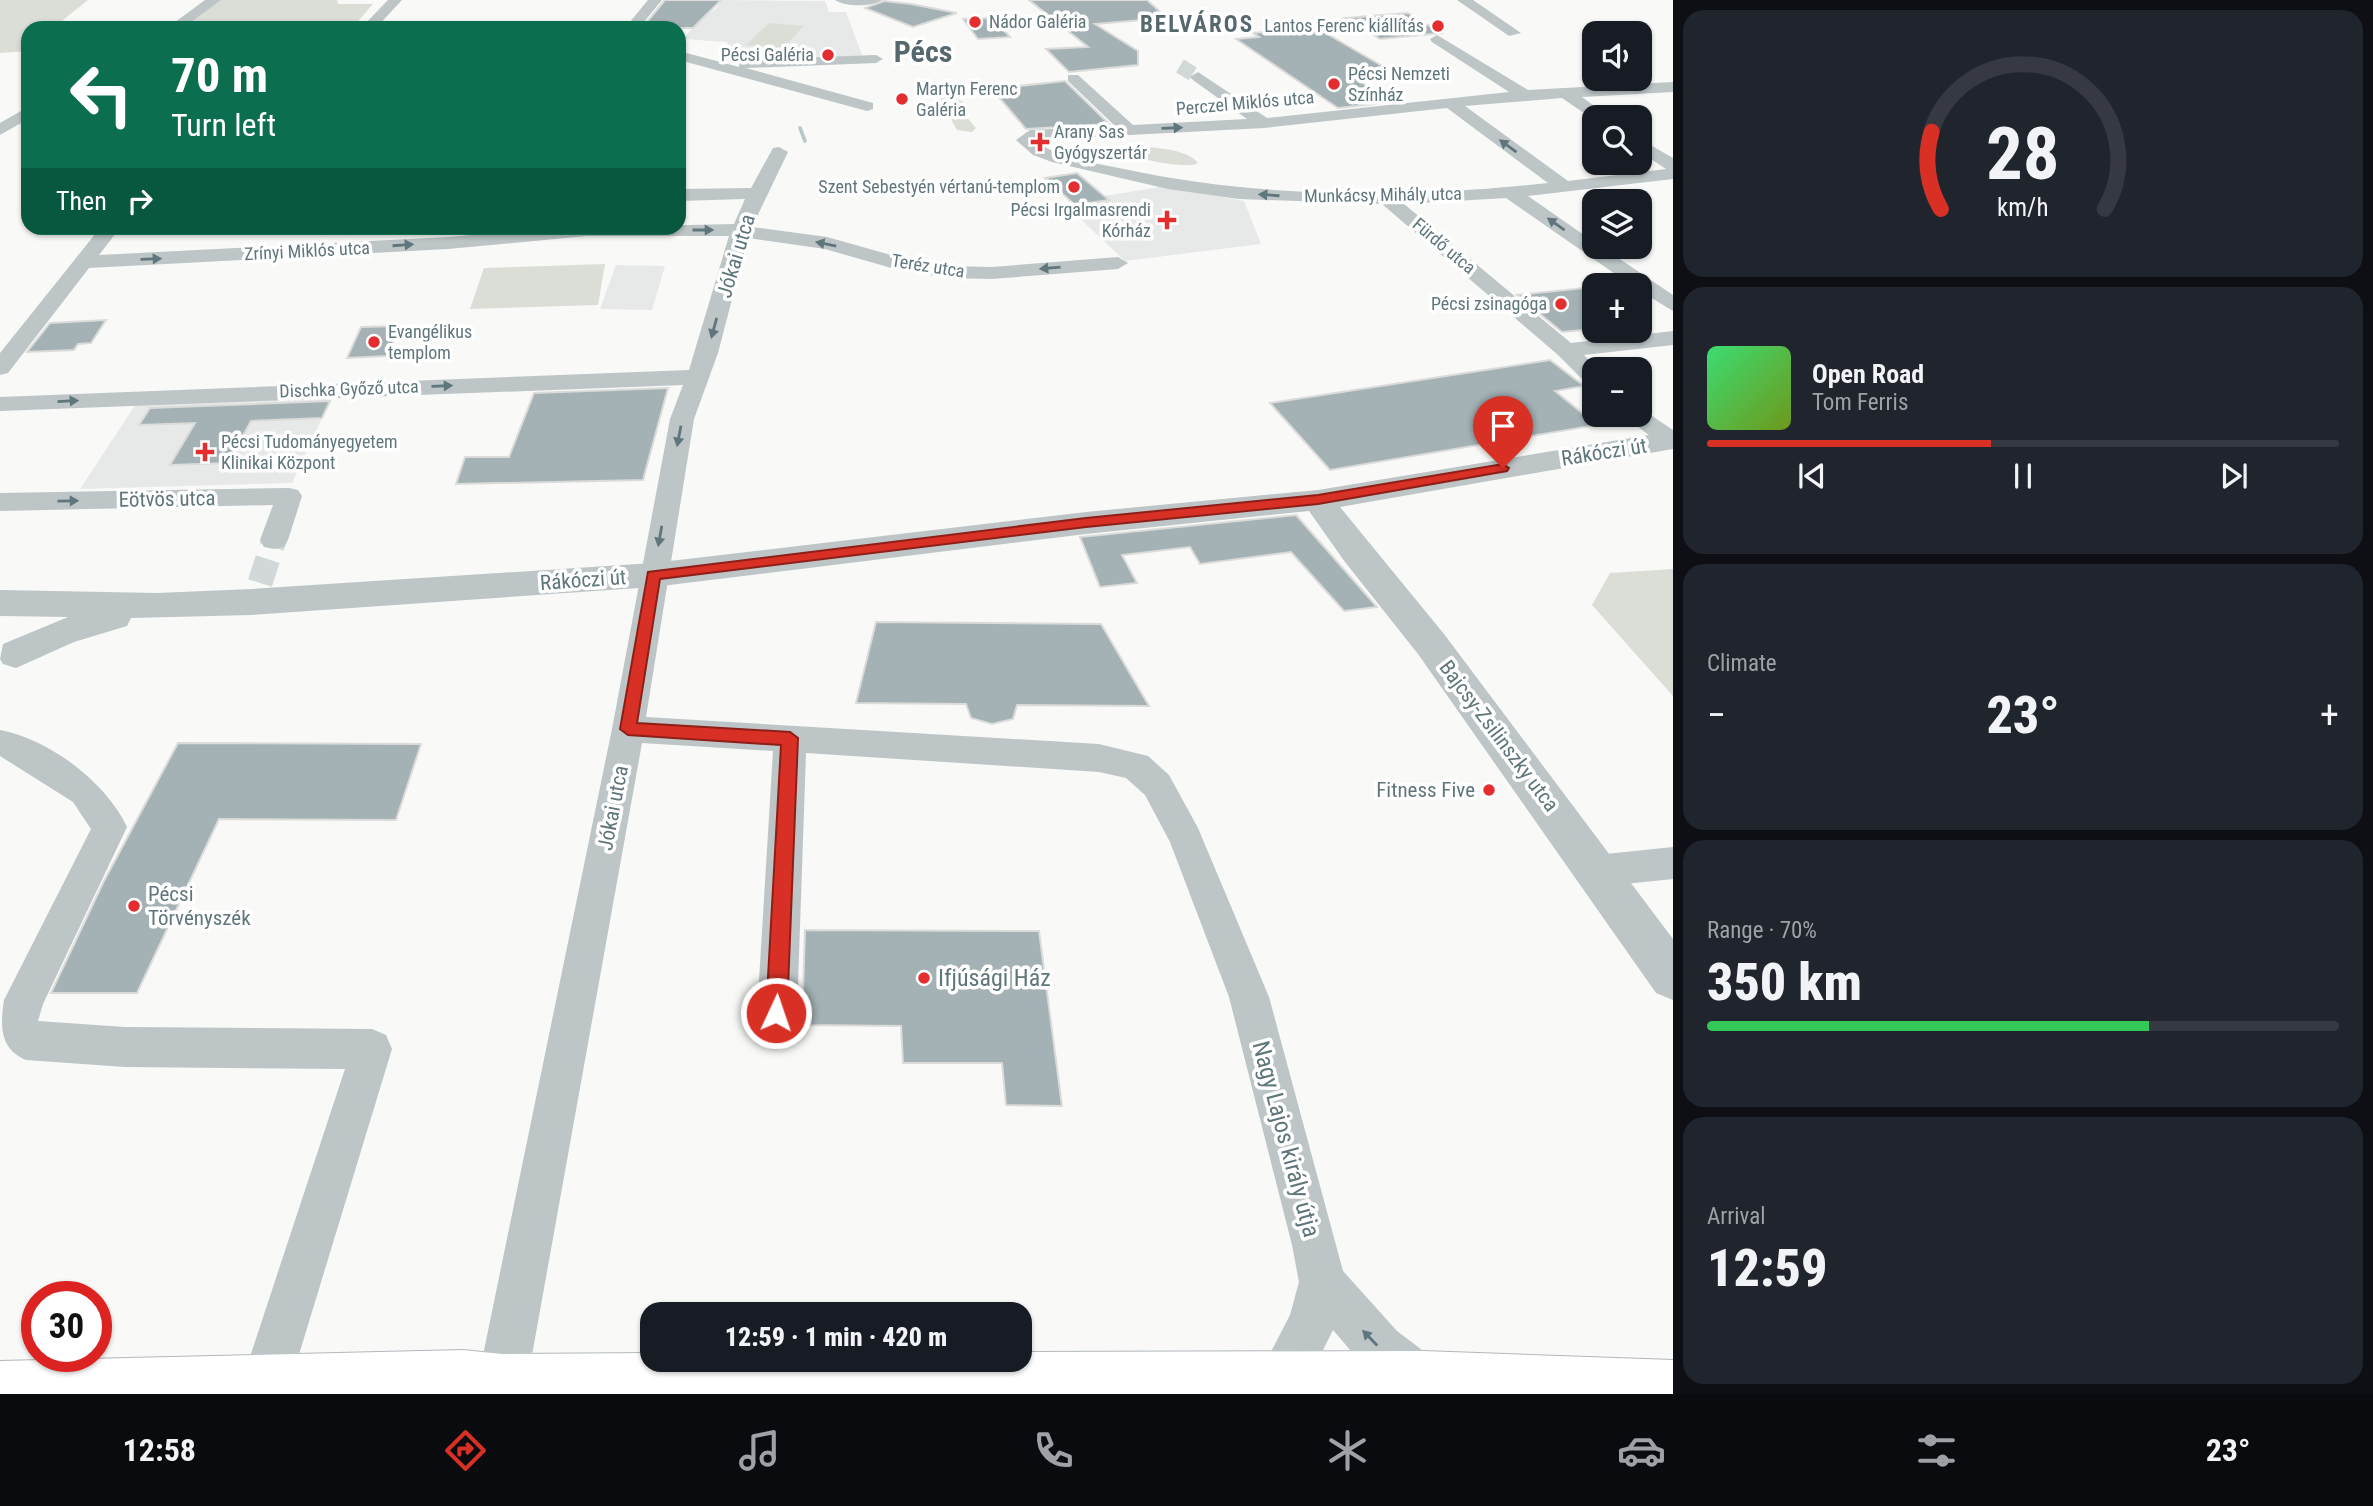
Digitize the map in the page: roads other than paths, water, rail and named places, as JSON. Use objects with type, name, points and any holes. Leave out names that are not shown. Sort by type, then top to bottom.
[{"type":"main road","points":[[0,1391],[463,1381],[501,1389],[1423,1381],[1673,1390]]},
{"type":"street","points":[[184,21],[214,0]]},
{"type":"street","points":[[375,21],[395,0]]},
{"type":"street","points":[[638,21],[654,0]]},
{"type":"street","points":[[849,0],[875,0]]},
{"type":"street","points":[[1464,0],[1514,33]]},
{"type":"street","points":[[1437,39],[1525,95]]},
{"type":"street","points":[[686,57],[867,106]]},
{"type":"street","points":[[718,64],[876,59]]},
{"type":"street","points":[[1073,78],[1129,130]]},
{"type":"street","points":[[1198,78],[1264,123]]},
{"type":"street","name":"Perczel Miklós utca","points":[[1030,135],[1264,123],[1525,95],[1673,88]]},
{"type":"street","points":[[1566,93],[1584,105]]},
{"type":"street","points":[[1449,102],[1563,186]]},
{"type":"street","points":[[0,130],[21,116]]},
{"type":"street","name":"Munkácsy Mihály utca","points":[[1030,135],[1025,137],[1027,144],[1062,159],[1095,168],[1216,191],[1275,196],[1386,198],[1511,193],[1673,174]]},
{"type":"street","name":"Jókai utca","points":[[501,1389],[628,729],[682,419],[707,354],[732,253],[757,193],[779,152]]},
{"type":"street","points":[[1652,152],[1673,166]]},
{"type":"street","points":[[1646,177],[1673,193]]},
{"type":"street","points":[[686,195],[757,193]]},
{"type":"street","points":[[1511,193],[1673,305]]},
{"type":"street","name":"Fürdő utca","points":[[1386,198],[1582,366]]},
{"type":"street","name":"Zrínyi Miklós utca","points":[[686,230],[740,232]]},
{"type":"street","name":"Teréz utca","points":[[740,232],[827,243],[895,263],[946,272],[992,273],[1118,263]]},
{"type":"street","points":[[0,368],[104,235]]},
{"type":"street","name":"Zrínyi Miklós utca","points":[[83,262],[435,243],[529,235]]},
{"type":"street","points":[[1566,350],[1673,338]]},
{"type":"street","name":"Dischka Győző utca","points":[[0,404],[698,377]]},
{"type":"street","points":[[1652,425],[1672,440]]},
{"type":"street","name":"Rákóczi út","points":[[7,634],[62,632],[157,606],[256,592],[653,575],[1086,523],[1318,500],[1672,440]]},
{"type":"street","name":"Eötvös utca","points":[[0,502],[289,496],[274,540]]},
{"type":"street","name":"Bajcsy-Zsilinszky utca","points":[[1318,500],[1357,554],[1430,644],[1673,977]]},
{"type":"street","name":"Rákóczi út","points":[[7,634],[120,605],[157,606]]},
{"type":"street","name":"Nagy Lajos király útja","points":[[628,729],[1099,758],[1136,766],[1157,785],[1186,839],[1249,997],[1322,1282],[1380,1348],[1423,1381]]},
{"type":"street","points":[[776,1013],[790,738]]},
{"type":"street","points":[[0,743],[15,746],[85,792],[110,828],[24,1000],[16,1028],[26,1040],[125,1047],[372,1049],[266,1384]]},
{"type":"street","points":[[1596,871],[1673,863]]},
{"type":"street","name":"Nagy Lajos király útja","points":[[1281,1381],[1312,1323],[1322,1282]]},
{"type":"waterway","points":[[800,128],[805,141]]},
{"type":"tunnel","points":[[1180,66],[1198,77]]},
{"type":"tunnel","points":[[260,583],[274,540]]},
{"type":"place","name":"Nádor Galéria","points":[[975,22]]},
{"type":"place","name":"Lantos Ferenc kiállítás","points":[[1438,26]]},
{"type":"place","name":"Pécsi Galéria","points":[[828,55]]},
{"type":"place","name":"Pécsi Nemzeti Színház","points":[[1334,84]]},
{"type":"place","name":"Martyn Ferenc Galéria","points":[[902,99]]},
{"type":"place","name":"Arany Sas Gyógyszertár","points":[[1040,142]]},
{"type":"place","name":"Szent Sebestyén vértanú-templom","points":[[1074,187]]},
{"type":"place","name":"Pécsi Irgalmasrendi Kórház","points":[[1167,220]]},
{"type":"place","name":"Pécsi zsinagóga","points":[[1561,304]]},
{"type":"place","name":"Evangélikus templom","points":[[374,342]]},
{"type":"place","name":"Pécsi Tudományegyetem Klinikai Központ","points":[[205,452]]},
{"type":"place","name":"Fitness Five","points":[[1489,790]]},
{"type":"place","name":"Pécsi Törvényszék","points":[[134,906]]},
{"type":"place","name":"Ifjúsági Ház","points":[[924,978]]},
{"type":"district","name":"BELVÁROS","points":[[1197,24]]},
{"type":"district","name":"Pécs","points":[[923,52]]}]
